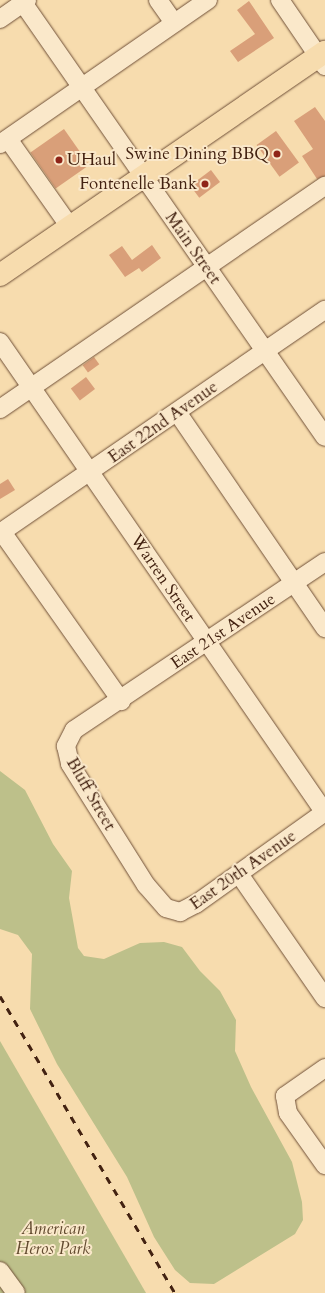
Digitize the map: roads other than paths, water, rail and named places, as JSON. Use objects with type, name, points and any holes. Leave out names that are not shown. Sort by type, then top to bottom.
[{"type":"main road","points":[[0,276],[144,177],[323,58]]},
{"type":"street","points":[[158,0],[174,23]]},
{"type":"street","points":[[70,227],[4,142],[208,0]]},
{"type":"street","points":[[280,0],[323,58]]},
{"type":"street","points":[[0,19],[24,1]]},
{"type":"street","name":"Main Street","points":[[24,1],[206,267],[325,436]]},
{"type":"street","points":[[0,410],[325,186]]},
{"type":"street","name":"East 22nd Avenue","points":[[1,533],[325,310]]},
{"type":"street","name":"Warren Street","points":[[0,342],[325,813]]},
{"type":"street","points":[[177,412],[325,628]]},
{"type":"street","points":[[1,533],[121,701]]},
{"type":"street","name":"East 21st Avenue","points":[[121,701],[206,641],[325,562]]},
{"type":"street","name":"Bluff Street","points":[[118,841],[70,764],[66,746],[74,730],[121,701]]},
{"type":"street","name":"East 20th Avenue","points":[[118,841],[146,885],[166,908],[180,912],[196,904],[325,813]]},
{"type":"street","points":[[239,874],[325,998]]},
{"type":"street","points":[[325,1068],[285,1096],[288,1114],[325,1165]]},
{"type":"street","points":[[0,1271],[16,1293]]},
{"type":"railway","points":[[0,996],[175,1293]]},
{"type":"place","name":"Swine Dining BBQ","points":[[277,154]]},
{"type":"place","name":"UHaul","points":[[59,160]]},
{"type":"place","name":"Fontenelle Bank","points":[[205,184]]},
{"type":"park label","name":"American Heros Park","points":[[53,1239]]}]
